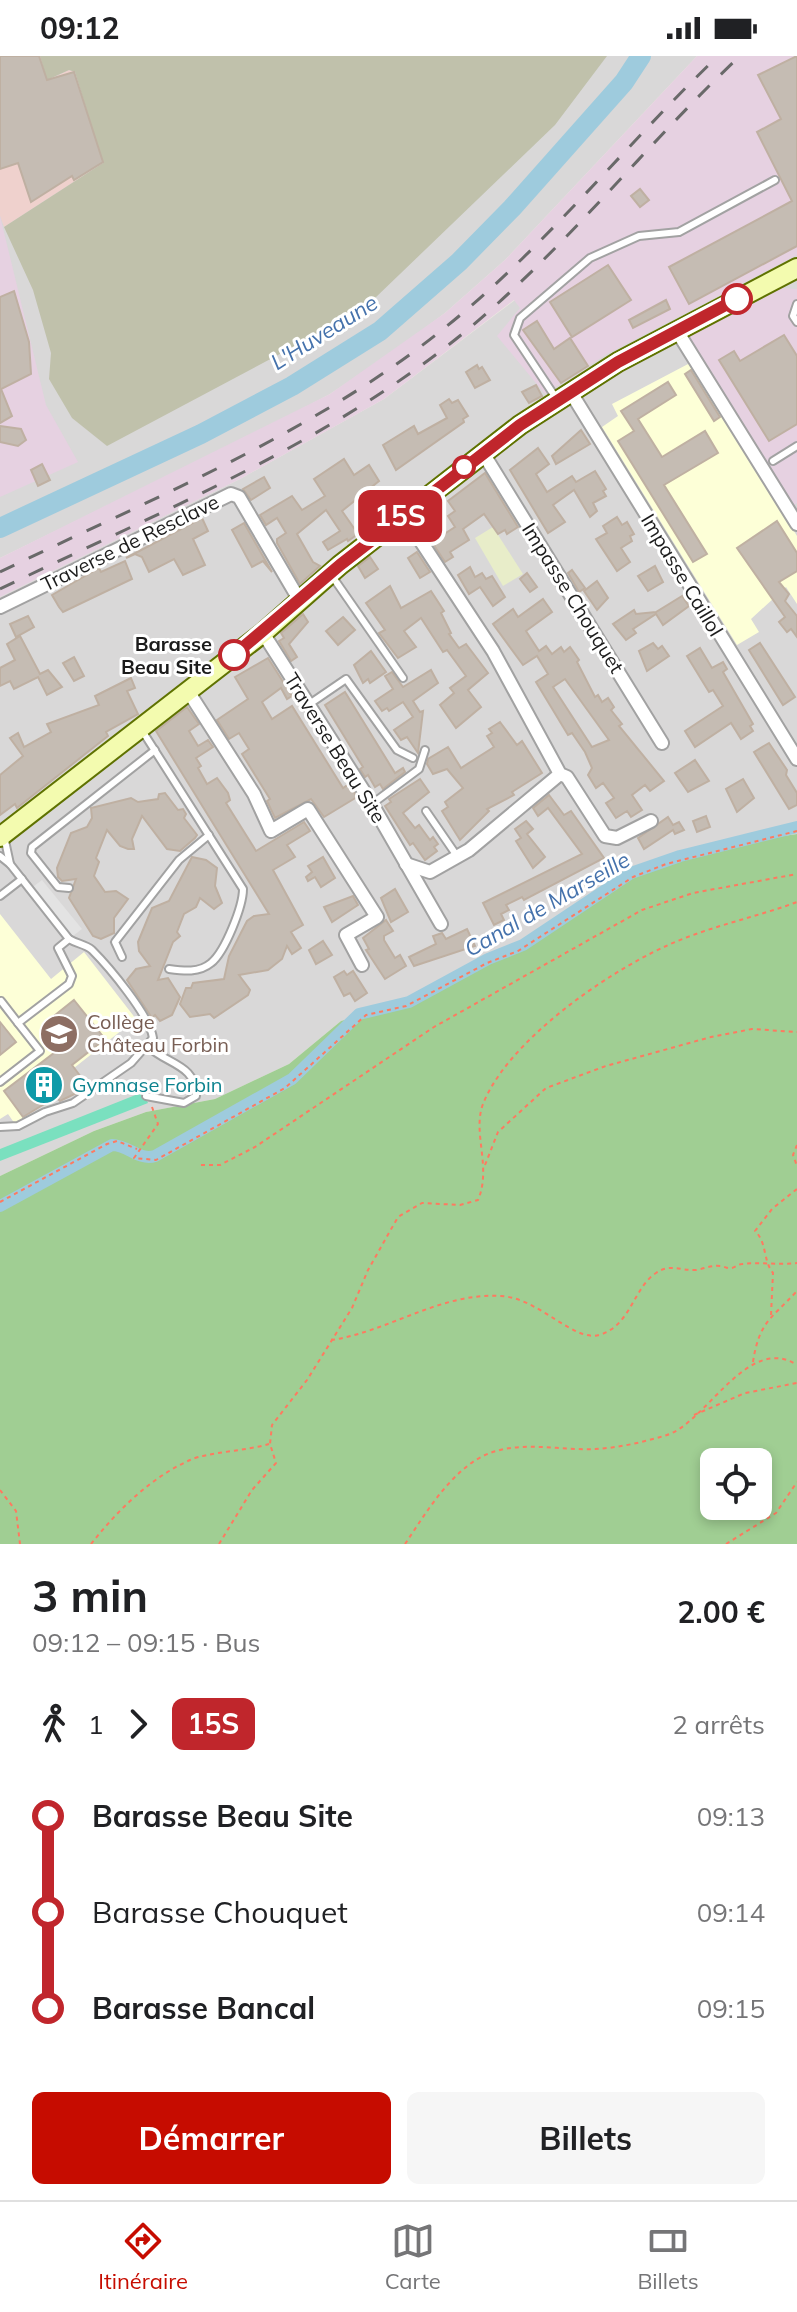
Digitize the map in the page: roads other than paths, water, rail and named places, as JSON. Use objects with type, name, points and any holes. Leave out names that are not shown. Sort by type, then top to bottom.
[{"type":"street","points":[[2,836],[263,633],[403,514],[563,395],[677,331],[795,273]]},
{"type":"street","points":[[677,331],[797,524]]},
{"type":"street","name":"Impasse Caillol","points":[[563,395],[797,759]]},
{"type":"street","name":"Impasse Chouquet","points":[[483,453],[662,743]]},
{"type":"street","name":"Traverse de Resclave","points":[[0,607],[231,494],[239,497],[300,601]]},
{"type":"street","points":[[403,514],[493,651],[560,774],[567,777],[600,830],[611,839],[651,821]]},
{"type":"street","name":"Traverse Beau Site","points":[[263,633],[372,804],[441,924]]},
{"type":"street","points":[[188,691],[254,794],[271,831],[308,809],[377,917],[346,935],[362,965]]},
{"type":"street","points":[[406,864],[430,872],[457,856],[560,774]]},
{"type":"lane","points":[[563,395],[514,335],[520,318],[590,258],[639,236],[679,232],[775,180]]},
{"type":"lane","points":[[797,304],[793,316],[797,322]]},
{"type":"lane","points":[[773,461],[797,446]]},
{"type":"lane","points":[[330,573],[403,678]]},
{"type":"lane","points":[[308,705],[346,679],[397,750],[413,758]]},
{"type":"lane","points":[[140,728],[243,889],[243,905],[209,965],[189,972],[169,969]]},
{"type":"lane","points":[[69,888],[58,887],[31,853],[32,847],[155,750]]},
{"type":"lane","points":[[372,804],[419,769],[425,750]]},
{"type":"lane","points":[[426,811],[457,856]]},
{"type":"lane","points":[[122,957],[115,942],[145,899],[165,881],[179,860],[209,835]]},
{"type":"lane","points":[[2,836],[10,864]]},
{"type":"lane","points":[[0,856],[10,864],[69,939],[91,948],[152,1027],[153,1038],[131,1063],[66,1107],[45,1112],[18,1126],[0,1127]]},
{"type":"lane","points":[[0,896],[22,879]]},
{"type":"lane","points":[[18,1023],[72,980],[69,964],[58,948],[69,939]]},
{"type":"lane","points":[[0,1082],[40,1051],[1,1001]]},
{"type":"lane","points":[[146,1096],[184,1103],[196,1096],[196,1086],[184,1068],[148,1046]]},
{"type":"waterway","name":"L'Huveaune","points":[[0,528],[201,434],[292,386],[380,331],[459,262],[512,208],[624,82],[641,56]]},
{"type":"waterway","name":"Canal de Marseille","points":[[0,1206],[112,1145],[144,1156],[155,1156],[292,1079],[359,1014],[409,1002],[488,959],[523,945],[631,873],[680,856],[797,827]]},
{"type":"railway","points":[[0,572],[228,463],[339,402],[392,368],[442,330],[515,266],[718,56]]},
{"type":"railway","points":[[0,589],[297,444],[409,374],[461,335],[534,269],[740,56]]},
{"type":"place","name":"Barasse Beau Site","points":[[234,655]]},
{"type":"place","name":"Collège Château Forbin","points":[[59,1034]]},
{"type":"place","name":"Gymnase Forbin","points":[[44,1085]]}]
